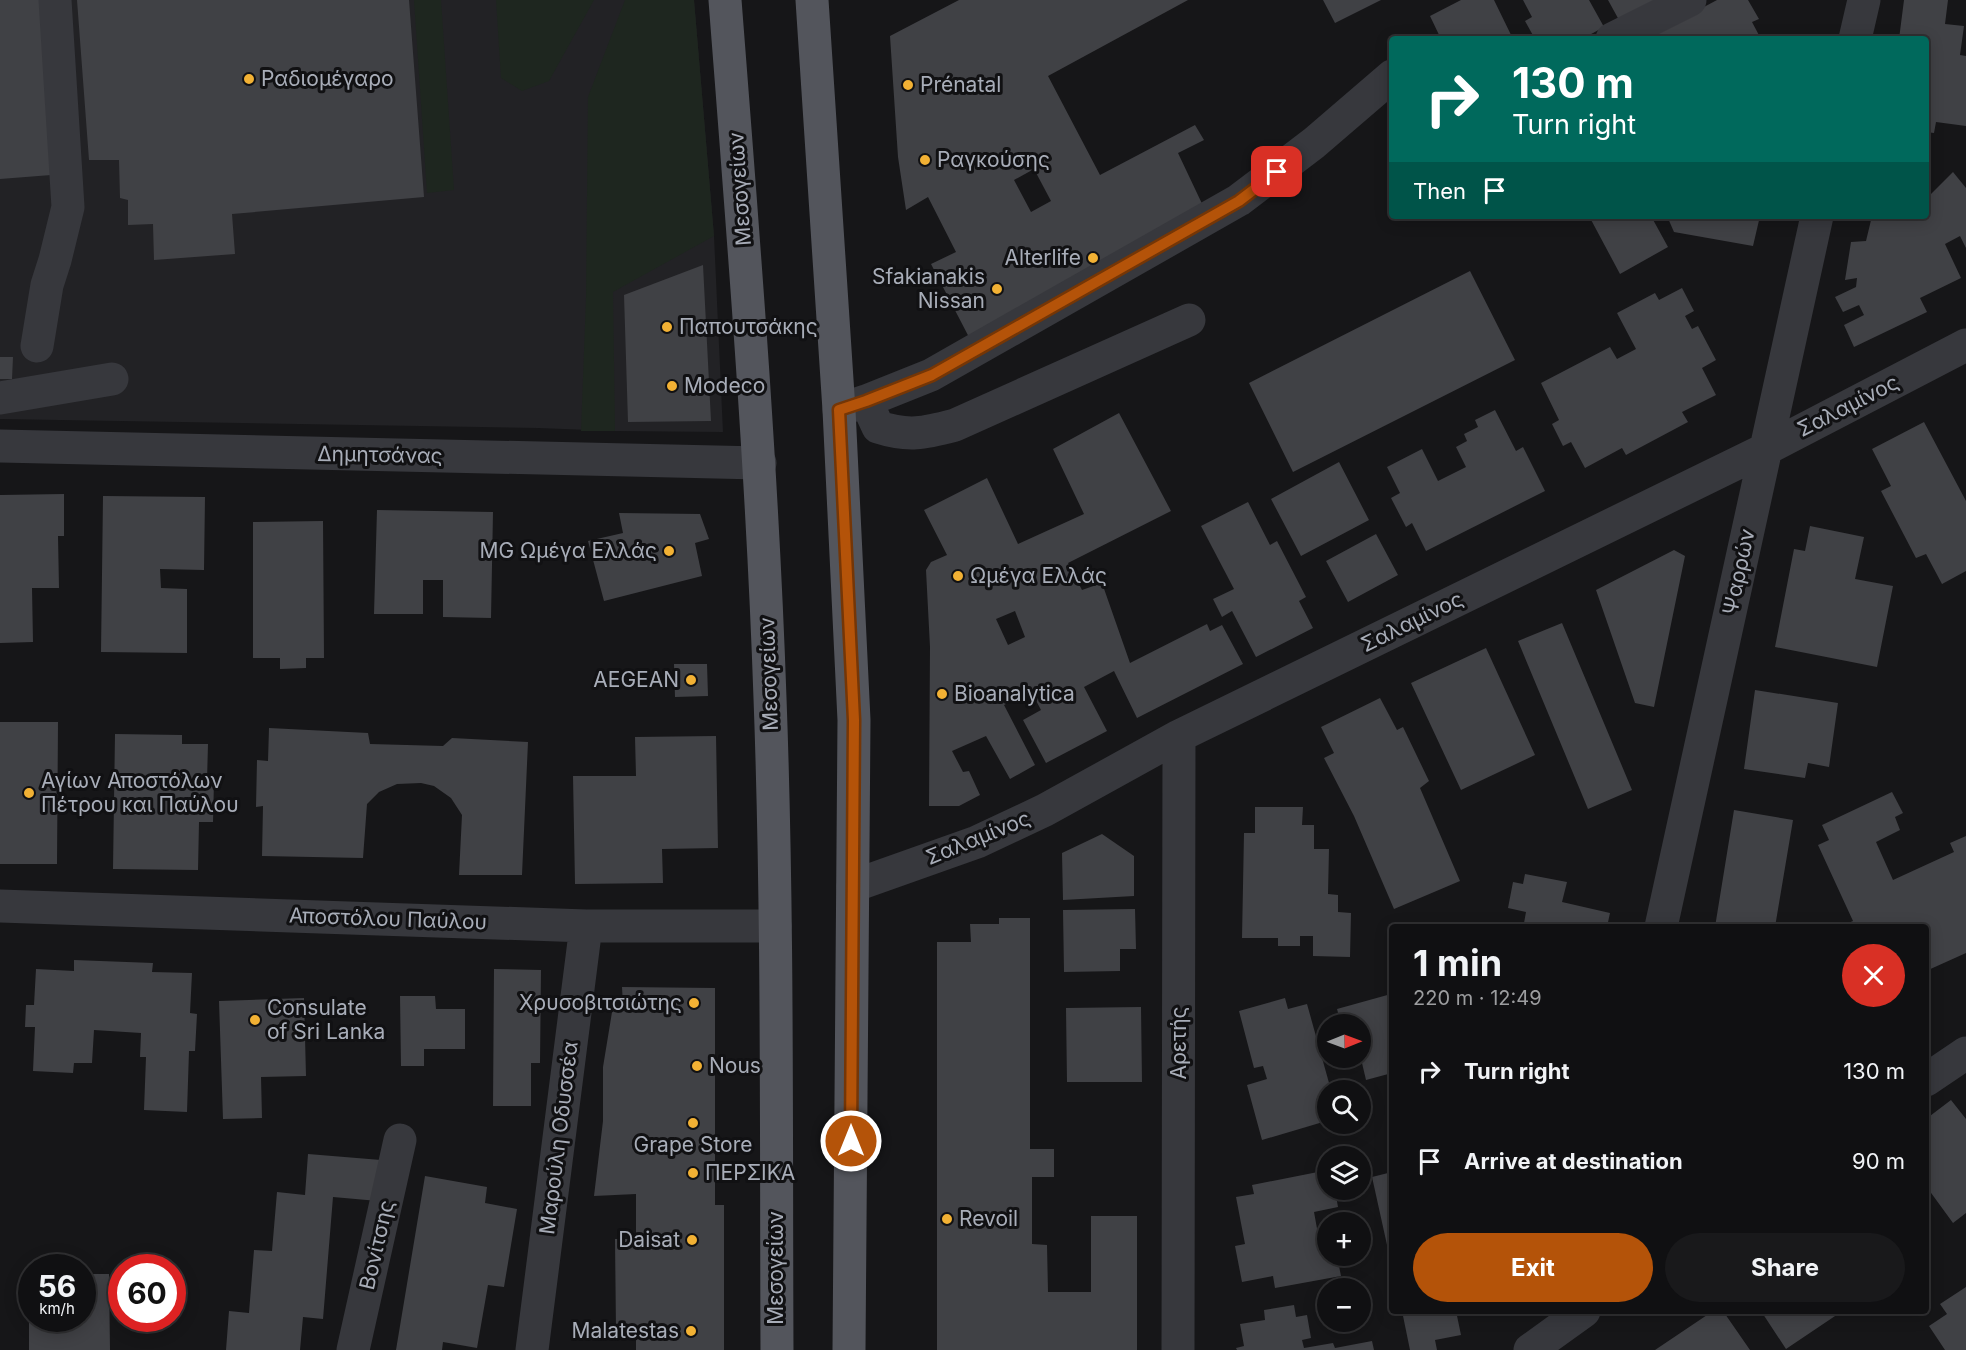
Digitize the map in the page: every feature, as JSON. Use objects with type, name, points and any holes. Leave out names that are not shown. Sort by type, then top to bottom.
[{"type":"main road","name":"Μεσογείων","points":[[725,0],[760,463],[770,697],[775,926],[777,1350]]},
{"type":"main road","points":[[813,0],[853,405],[854,720],[849,1350]]},
{"type":"street","points":[[37,346],[47,285],[68,207],[54,0]]},
{"type":"street","points":[[1618,36],[1690,0]]},
{"type":"street","points":[[1856,36],[1864,0]]},
{"type":"street","points":[[1189,320],[955,425],[932,431],[920,434],[897,433],[878,427],[853,405],[932,375],[1239,201],[1389,87]]},
{"type":"street","name":"Ψαρρών","points":[[1662,924],[1816,219]]},
{"type":"street","name":"Σαλαμίνος","points":[[853,886],[977,842],[1045,810],[1179,736],[1766,449],[1966,345]]},
{"type":"street","points":[[0,398],[112,379]]},
{"type":"street","name":"Δημητσάνας","points":[[0,446],[760,463]]},
{"type":"street","name":"Αρετής","points":[[1178,1350],[1179,736]]},
{"type":"street","name":"Αποστόλου Παύλου","points":[[0,906],[586,926],[775,926]]},
{"type":"street","name":"Μαρούλη Οδυσσέα","points":[[532,1350],[586,926]]},
{"type":"street","points":[[1929,1078],[1966,1053]]},
{"type":"street","name":"Βονίτσης","points":[[353,1350],[400,1140]]},
{"type":"street","points":[[1530,1350],[1578,1314]]},
{"type":"street","points":[[1569,1350],[1579,1314]]},
{"type":"shaded area","points":[[0,0],[694,0],[714,236],[723,432],[0,419]]},
{"type":"shaded area","points":[[414,0],[441,0],[454,190],[427,193]]},
{"type":"shaded area","points":[[496,0],[594,0],[549,81],[522,91],[501,78]]},
{"type":"shaded area","points":[[625,0],[694,0],[714,236],[613,292],[615,431],[581,431],[586,298],[588,97]]},
{"type":"building","points":[[0,0],[51,0],[64,174],[0,179]]},
{"type":"building","name":"Ραδιομέγαρο","points":[[77,0],[409,0],[424,197],[232,214],[235,254],[154,260],[153,224],[128,225],[128,200],[120,198],[119,160],[89,160]]},
{"type":"building","points":[[959,0],[1188,0],[1048,76],[1100,175],[1195,125],[1204,140],[1178,153],[1205,210],[972,343],[931,264],[956,252],[928,197],[906,210],[898,157],[890,36]],"holes":[[[1034,169],[1051,201],[1031,212],[1014,180]]]},
{"type":"building","points":[[1323,0],[1381,0],[1335,23]]},
{"type":"building","points":[[1461,0],[1494,0],[1512,36],[1440,36],[1430,16]]},
{"type":"building","points":[[1523,0],[1589,0],[1604,27],[1588,36],[1533,36],[1525,21],[1532,17]]},
{"type":"building","points":[[1608,0],[1655,0],[1619,20]]},
{"type":"building","points":[[1717,0],[1748,0],[1759,19],[1752,22],[1759,36],[1650,36]]},
{"type":"building","points":[[1904,0],[1948,0],[1945,24],[1964,26],[1960,55],[1966,56],[1966,126],[1936,122],[1934,133],[1929,132],[1929,36],[1899,36]]},
{"type":"building","points":[[1953,172],[1966,188],[1966,248],[1960,236],[1945,244],[1961,278],[1920,298],[1927,312],[1854,347],[1844,325],[1864,315],[1859,305],[1843,312],[1835,297],[1856,287],[1857,278],[1845,280],[1851,242],[1866,241],[1871,219],[1929,219],[1929,196]]},
{"type":"building","points":[[1591,219],[1653,219],[1668,247],[1620,274]]},
{"type":"building","points":[[1668,219],[1759,219],[1753,246],[1674,232]]},
{"type":"building","points":[[703,265],[711,421],[628,422],[624,295]]},
{"type":"building","points":[[1470,271],[1515,360],[1293,472],[1249,383]]},
{"type":"building","points":[[1682,288],[1694,311],[1685,316],[1692,329],[1698,326],[1716,360],[1702,368],[1716,395],[1682,412],[1688,422],[1626,455],[1622,448],[1585,468],[1571,442],[1563,446],[1552,424],[1559,420],[1541,383],[1610,347],[1617,359],[1636,349],[1617,313],[1655,293],[1659,300]]},
{"type":"building","points":[[0,357],[13,357],[12,379],[0,379]]},
{"type":"building","points":[[1495,410],[1516,451],[1523,447],[1545,491],[1426,551],[1412,523],[1406,527],[1391,498],[1400,493],[1387,467],[1422,449],[1438,481],[1466,467],[1456,447],[1467,441],[1464,434],[1478,427],[1475,420]]},
{"type":"building","points":[[1119,413],[1171,511],[1068,563],[1082,590],[1102,583],[1130,663],[1207,624],[1210,631],[1222,625],[1243,664],[1137,718],[1114,671],[1084,687],[1107,731],[1046,763],[1023,720],[1041,710],[1031,691],[1004,705],[1035,765],[1010,779],[986,736],[952,751],[963,772],[969,771],[980,795],[959,806],[929,806],[930,647],[926,570],[931,562],[947,555],[924,510],[987,478],[1018,544],[1084,514],[1053,449]],"holes":[[[1015,611],[1025,637],[1008,645],[996,619]]]},
{"type":"building","points":[[1924,422],[1966,501],[1966,571],[1942,584],[1926,554],[1916,558],[1881,491],[1891,486],[1872,449]]},
{"type":"building","points":[[1339,462],[1369,520],[1301,556],[1271,499]]},
{"type":"building","points":[[64,494],[64,536],[58,536],[59,588],[32,588],[33,642],[0,643],[0,495]]},
{"type":"building","points":[[103,496],[205,497],[204,570],[160,569],[161,588],[187,589],[187,653],[101,652]]},
{"type":"building","points":[[1248,502],[1270,545],[1277,541],[1306,597],[1299,601],[1313,628],[1256,657],[1232,611],[1222,617],[1213,599],[1234,589],[1201,526]]},
{"type":"building","points":[[377,510],[493,512],[491,618],[443,617],[443,580],[423,580],[423,614],[374,614]]},
{"type":"building","points":[[619,513],[700,514],[709,539],[695,543],[702,576],[604,601],[588,541],[623,533]]},
{"type":"building","points":[[323,521],[324,658],[306,658],[306,668],[280,669],[280,658],[253,658],[253,522]]},
{"type":"building","points":[[1810,526],[1864,537],[1855,579],[1893,586],[1877,667],[1775,647],[1794,549],[1805,551]]},
{"type":"building","points":[[1376,534],[1398,575],[1348,602],[1326,561]]},
{"type":"building","points":[[1674,550],[1685,556],[1654,707],[1635,703],[1596,590]]},
{"type":"building","points":[[1562,623],[1632,790],[1588,809],[1518,641]]},
{"type":"building","points":[[1486,648],[1535,755],[1461,790],[1411,683]]},
{"type":"building","name":"AEGEAN","points":[[674,664],[707,664],[708,696],[675,697]]},
{"type":"building","points":[[1755,690],[1838,703],[1829,767],[1808,763],[1805,778],[1744,769]]},
{"type":"building","points":[[1380,698],[1397,730],[1403,727],[1429,781],[1420,788],[1460,881],[1394,909],[1354,816],[1324,758],[1334,753],[1321,727]]},
{"type":"building","name":"Αγίων Αποστόλων Πέτρου και Παύλου","points":[[0,722],[58,722],[57,864],[0,864]]},
{"type":"building","points":[[269,728],[368,733],[370,744],[443,746],[452,738],[528,742],[522,875],[459,875],[462,815],[451,798],[434,786],[421,783],[397,784],[379,792],[367,804],[363,858],[262,856],[263,806],[256,807],[257,760],[268,761]]},
{"type":"building","points":[[115,734],[182,735],[182,744],[208,744],[207,781],[214,781],[213,822],[199,822],[198,870],[113,869]]},
{"type":"building","points":[[716,736],[718,848],[662,849],[663,883],[575,884],[573,776],[636,776],[635,737]]},
{"type":"building","points":[[1892,792],[1903,813],[1895,817],[1900,830],[1876,842],[1893,880],[1954,852],[1950,843],[1966,836],[1966,953],[1929,970],[1929,924],[1846,924],[1853,921],[1818,845],[1829,840],[1822,825]]},
{"type":"building","points":[[1255,807],[1303,807],[1302,825],[1314,825],[1314,849],[1329,849],[1328,894],[1338,895],[1338,912],[1351,913],[1350,957],[1313,956],[1313,936],[1300,936],[1300,946],[1278,946],[1278,938],[1242,938],[1244,833],[1255,833]]},
{"type":"building","points":[[1734,810],[1793,820],[1776,924],[1715,924]]},
{"type":"building","points":[[1102,834],[1134,856],[1134,896],[1063,900],[1062,853]]},
{"type":"building","points":[[1525,874],[1567,882],[1562,902],[1610,913],[1608,924],[1524,923],[1526,912],[1508,908],[1513,882],[1523,884]]},
{"type":"building","points":[[1135,909],[1136,949],[1120,949],[1120,971],[1064,972],[1063,910]]},
{"type":"building","points":[[999,918],[1030,918],[1030,1149],[1054,1149],[1054,1177],[1032,1177],[1032,1244],[1047,1245],[1048,1292],[1091,1292],[1091,1216],[1137,1216],[1137,1350],[937,1350],[937,942],[971,942],[970,924],[999,924]]},
{"type":"building","points":[[74,960],[153,963],[152,972],[192,973],[190,1013],[197,1014],[195,1051],[189,1051],[187,1112],[144,1110],[146,1057],[140,1057],[141,1033],[94,1030],[92,1063],[74,1063],[73,1073],[33,1071],[35,1027],[25,1027],[26,1005],[34,1005],[36,969],[74,971]]},
{"type":"building","points":[[494,969],[541,970],[540,1063],[531,1063],[531,1106],[493,1106]]},
{"type":"building","points":[[622,987],[715,988],[715,1205],[724,1205],[724,1350],[636,1350],[636,1331],[616,1331],[615,1239],[636,1239],[636,1194],[594,1196],[603,1121],[603,1067],[613,1006],[623,1005]]},
{"type":"building","points":[[1389,995],[1389,1074],[1366,1080],[1363,1068],[1371,1068],[1371,1014],[1338,1014],[1337,1009]]},
{"type":"building","points":[[400,996],[435,996],[436,1009],[465,1009],[465,1049],[424,1049],[424,1066],[401,1066]]},
{"type":"building","points":[[304,998],[306,1076],[261,1077],[262,1118],[223,1119],[219,1001]]},
{"type":"building","points":[[1285,998],[1288,1009],[1307,1004],[1317,1040],[1317,1068],[1325,1068],[1328,1080],[1317,1080],[1317,1124],[1262,1140],[1247,1085],[1267,1079],[1263,1066],[1254,1068],[1239,1011]]},
{"type":"building","points":[[1141,1007],[1142,1082],[1067,1082],[1066,1008]]},
{"type":"building","points":[[1951,1100],[1966,1119],[1966,1213],[1953,1223],[1929,1190],[1929,1117]]},
{"type":"building","points":[[308,1154],[381,1160],[378,1201],[333,1197],[323,1319],[303,1317],[300,1350],[226,1350],[229,1311],[249,1313],[254,1250],[272,1251],[277,1192],[305,1195]]},
{"type":"building","points":[[1317,1172],[1317,1200],[1337,1200],[1338,1207],[1314,1212],[1317,1228],[1317,1266],[1339,1266],[1341,1276],[1317,1278],[1317,1280],[1275,1288],[1273,1276],[1242,1282],[1235,1246],[1245,1244],[1236,1197],[1254,1194],[1252,1185]]},
{"type":"building","points":[[1389,1173],[1389,1254],[1372,1177]]},
{"type":"building","points":[[425,1176],[487,1187],[485,1203],[517,1209],[504,1287],[488,1285],[477,1348],[443,1342],[442,1350],[396,1350]]},
{"type":"building","points":[[96,1274],[108,1274],[110,1350],[29,1350],[29,1332],[96,1332]]},
{"type":"building","points":[[1966,1287],[1966,1350],[1945,1350],[1929,1326],[1947,1314],[1940,1304]]},
{"type":"building","points":[[1294,1305],[1296,1317],[1307,1315],[1311,1338],[1302,1340],[1304,1348],[1333,1343],[1335,1348],[1372,1341],[1374,1350],[1237,1350],[1236,1348],[1244,1346],[1240,1324],[1265,1320],[1264,1310]]},
{"type":"building","points":[[1403,1314],[1457,1314],[1461,1335],[1435,1340],[1437,1350],[1410,1350]]},
{"type":"building","points":[[1709,1314],[1725,1314],[1750,1350],[1655,1350]]},
{"type":"building","points":[[1763,1314],[1838,1314],[1786,1349]]},
{"type":"place","name":"Ραδιομέγαρο","points":[[249,79]]},
{"type":"place","name":"Prénatal","points":[[908,85]]},
{"type":"place","name":"Ραγκούσης","points":[[925,160]]},
{"type":"place","name":"Alterlife","points":[[1093,258]]},
{"type":"place","name":"Sfakianakis Nissan","points":[[997,289]]},
{"type":"place","name":"Παπουτσάκης","points":[[667,327]]},
{"type":"place","name":"Modeco","points":[[672,386]]},
{"type":"place","name":"MG Ωμέγα Ελλάς","points":[[669,551]]},
{"type":"place","name":"Ωμέγα Ελλάς","points":[[958,576]]},
{"type":"place","name":"AEGEAN","points":[[691,680]]},
{"type":"place","name":"Bioanalytica","points":[[942,694]]},
{"type":"place","name":"Αγίων Αποστόλων Πέτρου και Παύλου","points":[[29,793]]},
{"type":"place","name":"Χρυσοβιτσιώτης","points":[[694,1003]]},
{"type":"place","name":"Consulate of Sri Lanka","points":[[255,1020]]},
{"type":"place","name":"Nous","points":[[697,1066]]},
{"type":"place","name":"Grape Store","points":[[693,1123]]},
{"type":"place","name":"ΠΕΡΣΙΚΑ","points":[[693,1173]]},
{"type":"place","name":"Revoil","points":[[947,1219]]},
{"type":"place","name":"Daisat","points":[[692,1240]]},
{"type":"place","name":"Malatestas","points":[[691,1331]]},
{"type":"route","points":[[851,1141],[854,720],[839,410],[932,375],[1239,201],[1277,172]]}]
